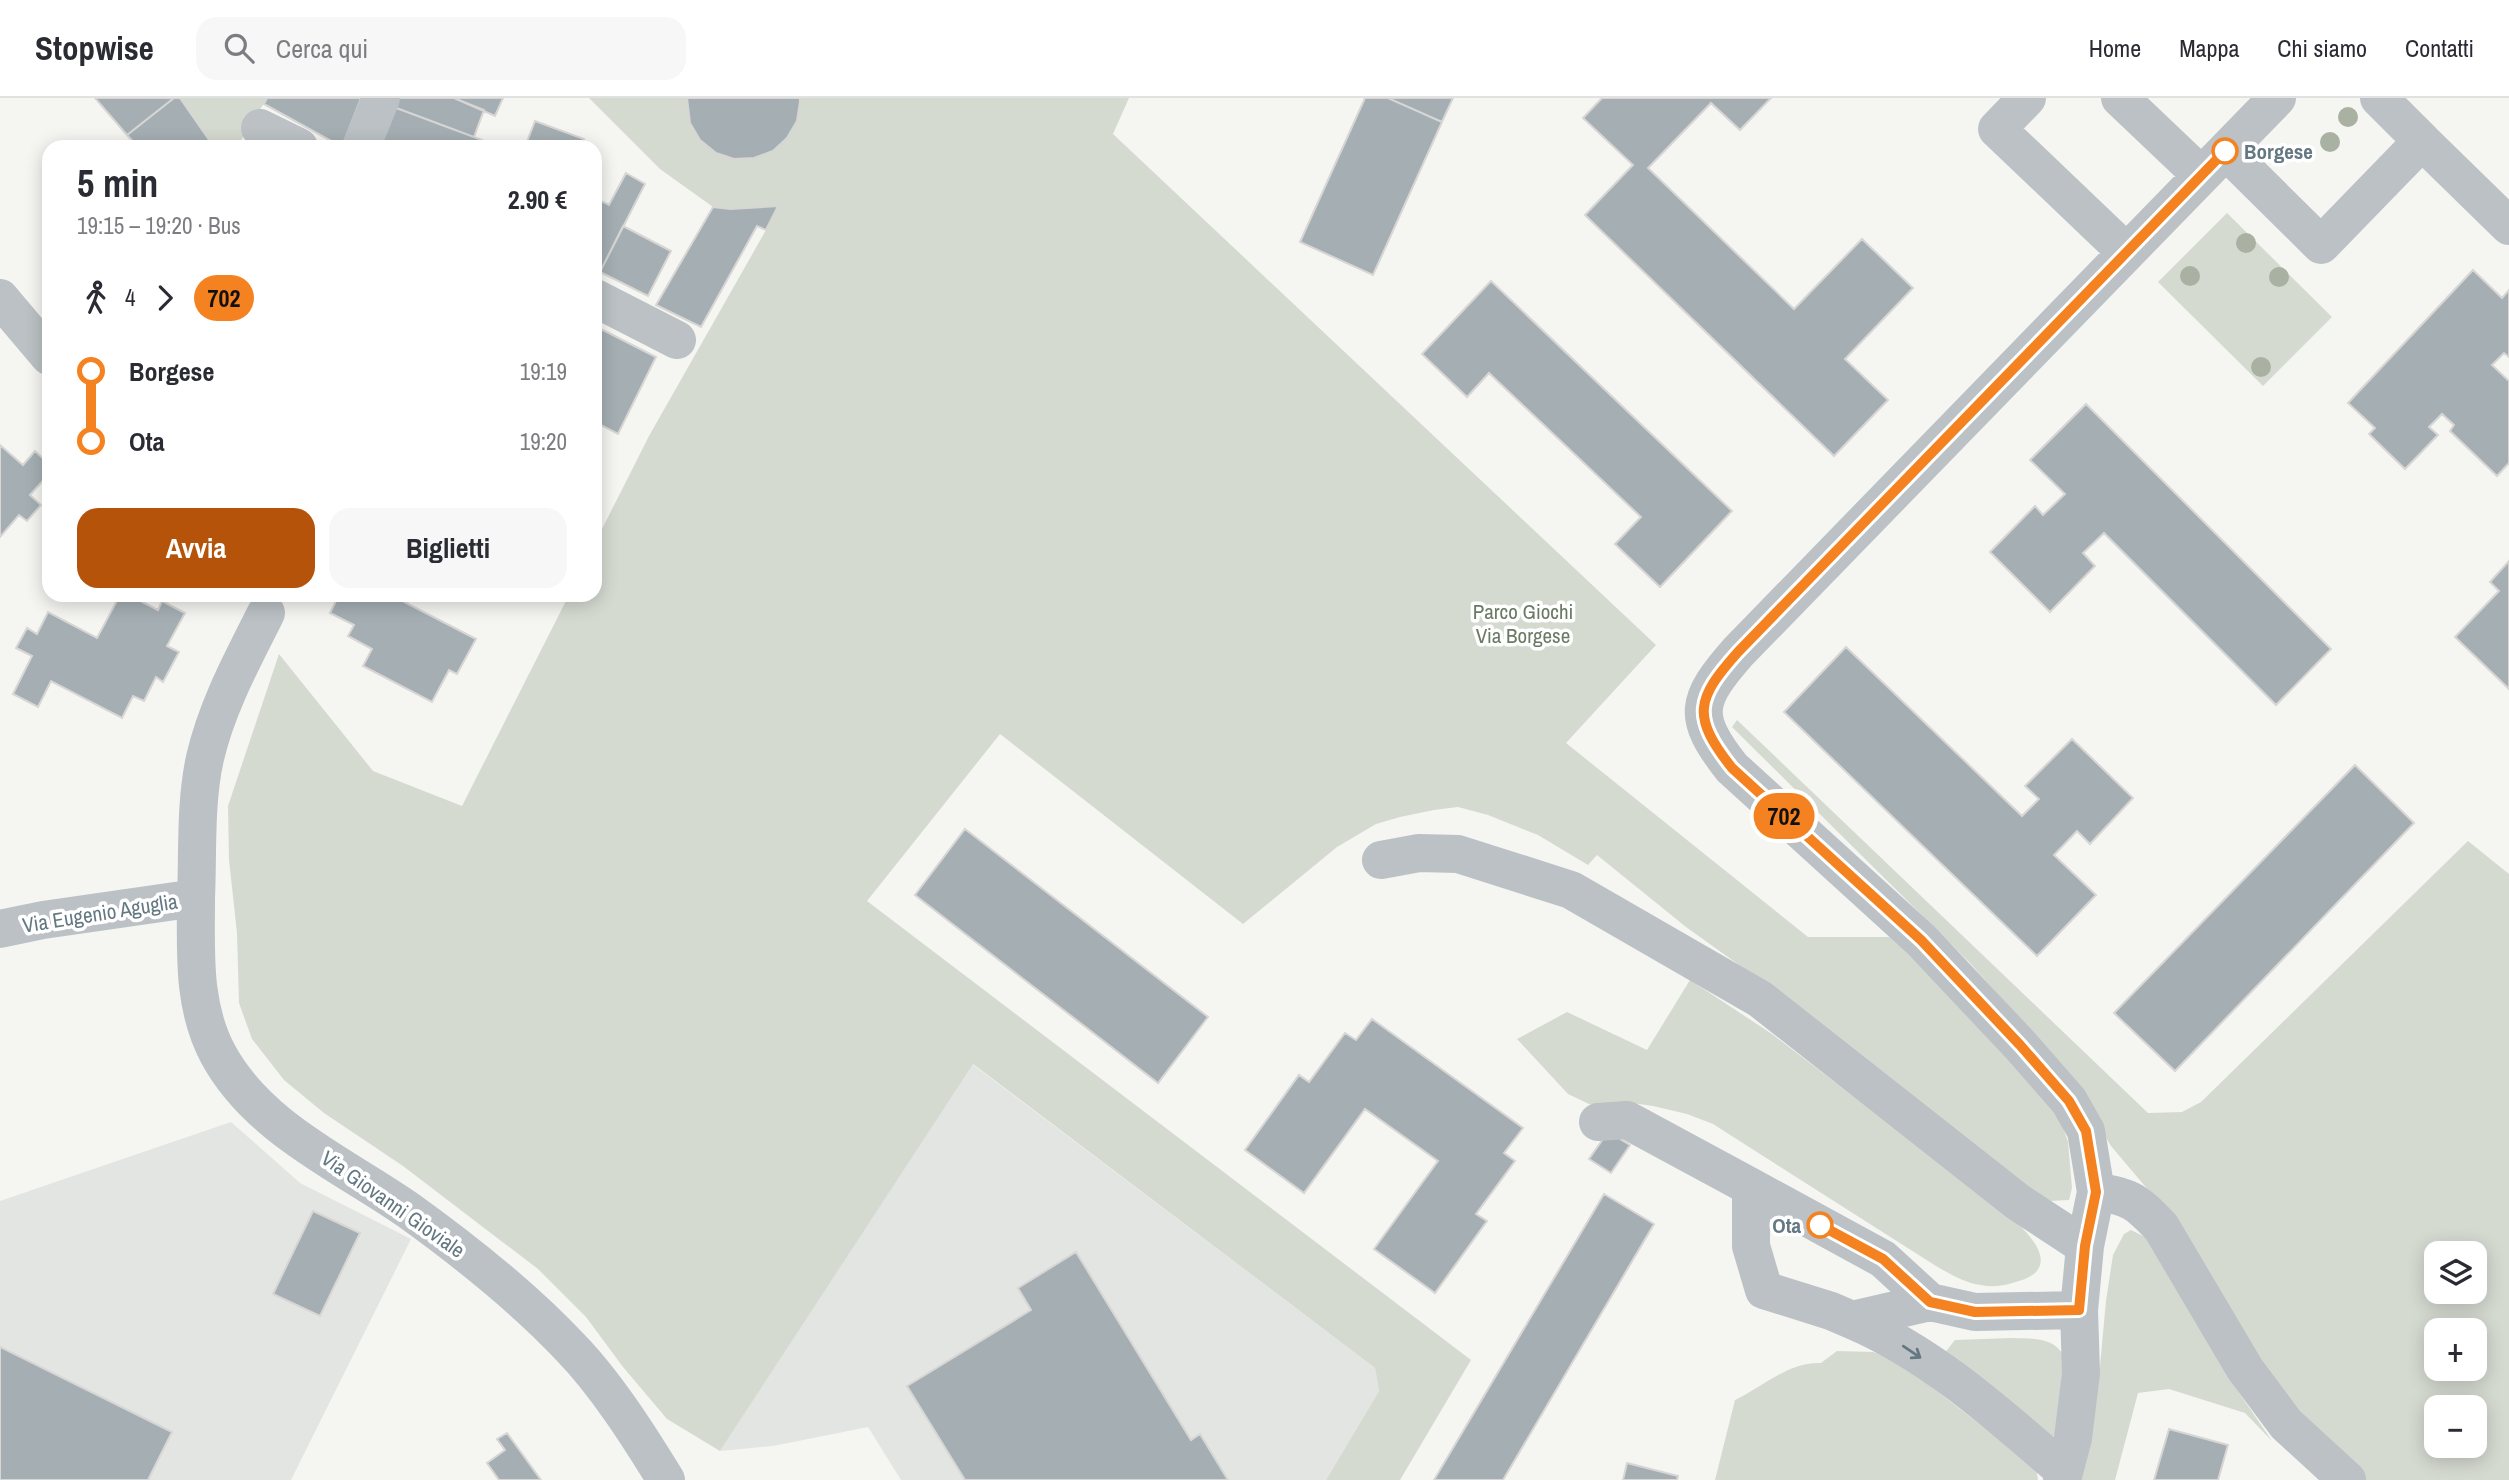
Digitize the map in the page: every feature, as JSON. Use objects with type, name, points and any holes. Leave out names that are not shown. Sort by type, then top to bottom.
[{"type":"street","points":[[364,140],[381,98]]},
{"type":"street","points":[[2027,98],[1997,129],[2126,252]]},
{"type":"street","points":[[2120,98],[2321,244],[2422,141]]},
{"type":"street","points":[[1751,1187],[1751,1246],[1764,1290],[1831,1311],[1887,1335],[2003,1418],[2063,1476],[2073,1438],[2081,1373],[2079,1310],[2085,1246],[2096,1192],[2086,1131],[2069,1101],[1921,940],[1732,768],[1710,736],[1704,723],[1704,709],[1707,693],[1714,680],[1738,652],[2277,98]]},
{"type":"street","points":[[2379,98],[2509,226]]},
{"type":"street","points":[[260,128],[285,140]]},
{"type":"street","points":[[0,298],[42,348]]},
{"type":"street","points":[[602,302],[677,340]]},
{"type":"street","name":"Via Eugenio Aguglia","points":[[0,929],[43,920],[196,898],[199,812],[205,758],[228,689],[264,602]]},
{"type":"street","points":[[1381,860],[1419,853],[1458,854],[1571,890],[1760,999],[2018,1202],[2085,1246]]},
{"type":"street","name":"Via Giovanni Gioviale","points":[[196,898],[195,971],[202,1015],[218,1055],[252,1100],[288,1132],[407,1209],[455,1245],[532,1310],[572,1348],[639,1434],[666,1480]]},
{"type":"street","points":[[1598,1122],[1627,1120],[1751,1187],[1883,1259],[1930,1302]]},
{"type":"street","points":[[2096,1192],[2123,1195],[2143,1208],[2161,1227],[2245,1369],[2286,1424],[2347,1480]]},
{"type":"street","points":[[1852,1320],[1930,1302],[1975,1312],[2079,1310]]},
{"type":"shaded area","points":[[972,1064],[1375,1368],[1379,1391],[1326,1480],[901,1480],[868,1427],[773,1446],[720,1451]]},
{"type":"shaded area","points":[[231,1122],[300,1183],[411,1239],[291,1480],[0,1480],[0,1201]]},
{"type":"green space","points":[[180,98],[267,98],[241,140],[209,140]]},
{"type":"green space","name":"Parco Giochi Via Borgese","points":[[589,98],[1129,98],[1113,134],[1656,645],[1566,743],[1808,937],[1892,937],[2036,1083],[2061,1122],[2068,1142],[2072,1188],[2069,1200],[2049,1201],[1998,1168],[1767,985],[1686,927],[1597,855],[1588,865],[1538,835],[1488,815],[1458,807],[1434,810],[1376,824],[1337,847],[1243,924],[1000,734],[867,901],[1471,1360],[1400,1480],[1326,1480],[1379,1391],[1375,1368],[973,1064],[720,1451],[667,1419],[623,1367],[586,1317],[538,1269],[403,1166],[324,1113],[284,1080],[252,1039],[239,1003],[228,806],[279,654],[373,771],[462,806],[565,602],[602,602],[602,529],[649,436],[778,206],[730,209],[713,207],[660,169]]},
{"type":"green space","points":[[2227,213],[2332,317],[2263,386],[2158,282]]},
{"type":"green space","points":[[1737,720],[2148,1113],[2182,1112],[2201,1102],[2468,841],[2509,874],[2509,1480],[2366,1480],[2351,1468],[2270,1376],[2171,1217],[2111,1146],[2066,1071],[1969,962],[1732,727]]},
{"type":"green space","points":[[1690,980],[1772,1034],[2014,1220],[2035,1244],[2041,1261],[2038,1269],[2031,1276],[2000,1286],[1975,1284],[1958,1278],[1713,1124],[1687,1114],[1653,1106],[1625,1102],[1610,1106],[1589,1104],[1568,1094],[1517,1039],[1567,1012],[1647,1050]]},
{"type":"green space","points":[[2131,1230],[2145,1237],[2233,1384],[2272,1441],[2245,1413],[2169,1389],[2138,1393],[2115,1480],[2081,1480],[2098,1388],[2113,1255],[2124,1234]]},
{"type":"green space","points":[[2011,1338],[2048,1342],[2064,1356],[2055,1435],[2049,1439],[1943,1355],[1955,1340]]},
{"type":"green space","points":[[1837,1351],[1873,1352],[1897,1360],[2036,1468],[2038,1480],[1715,1480],[1735,1400],[1787,1370],[1810,1363],[1821,1363]]},
{"type":"building","points":[[95,98],[174,98],[127,135]]},
{"type":"building","points":[[174,98],[180,98],[209,140],[132,140],[127,135]]},
{"type":"building","points":[[267,98],[361,98],[345,140],[329,140],[264,104]]},
{"type":"building","points":[[394,98],[454,98],[484,110],[474,137],[391,106]]},
{"type":"building","points":[[454,98],[503,98],[495,116]]},
{"type":"building","points":[[687,98],[800,98],[800,102],[797,121],[787,138],[773,151],[754,158],[734,159],[716,153],[700,140],[690,123]]},
{"type":"building","points":[[1365,98],[1388,98],[1442,122],[1373,275],[1300,242]]},
{"type":"building","points":[[1388,98],[1453,98],[1442,122]]},
{"type":"building","points":[[1602,98],[1771,98],[1740,130],[1711,103],[1648,168],[1794,309],[1862,239],[1913,288],[1845,359],[1888,400],[1834,456],[1585,215],[1633,165],[1583,118]]},
{"type":"building","points":[[391,106],[482,140],[377,140]]},
{"type":"building","points":[[535,121],[584,139],[584,140],[528,140]]},
{"type":"building","points":[[626,173],[645,184],[602,268],[602,202],[609,205]]},
{"type":"building","points":[[778,206],[766,230],[757,226],[701,327],[656,305],[713,207],[730,209]]},
{"type":"building","points":[[623,226],[671,251],[648,296],[602,273]]},
{"type":"building","points":[[2473,270],[2502,298],[2509,290],[2509,357],[2504,353],[2492,365],[2509,381],[2509,463],[2497,476],[2450,431],[2454,425],[2442,414],[2429,427],[2438,435],[2405,469],[2369,434],[2375,428],[2348,403]]},
{"type":"building","points":[[1491,281],[1732,511],[1660,587],[1615,544],[1641,517],[1489,373],[1467,397],[1422,354]]},
{"type":"building","points":[[602,330],[656,357],[618,434],[602,426]]},
{"type":"building","points":[[2086,404],[2331,649],[2276,705],[2104,533],[2083,553],[2095,566],[2050,612],[1990,552],[2035,506],[2043,515],[2065,494],[2030,460]]},
{"type":"building","points":[[0,445],[23,465],[35,451],[42,458],[42,482],[30,495],[41,505],[27,521],[19,515],[0,537]]},
{"type":"building","points":[[2509,561],[2509,689],[2455,637],[2499,591],[2490,582]]},
{"type":"building","points":[[116,602],[143,602],[158,610],[164,602],[185,613],[167,646],[179,652],[163,682],[156,677],[144,701],[133,696],[122,718],[51,681],[38,707],[13,694],[32,656],[16,648],[27,628],[37,634],[48,612],[97,638]]},
{"type":"building","points":[[336,602],[405,602],[476,639],[457,674],[449,670],[432,702],[363,666],[372,649],[348,636],[354,625],[330,613]]},
{"type":"building","points":[[1846,647],[2022,816],[2039,799],[2025,786],[2072,739],[2133,798],[2090,844],[2077,831],[2054,855],[2096,895],[2037,956],[1784,712]]},
{"type":"building","points":[[2355,765],[2414,823],[2175,1071],[2114,1013]]},
{"type":"building","points":[[965,829],[1208,1017],[1158,1083],[915,895]]},
{"type":"building","points":[[1372,1019],[1523,1128],[1504,1153],[1515,1161],[1476,1214],[1487,1221],[1435,1293],[1374,1249],[1438,1161],[1365,1109],[1304,1193],[1245,1150],[1299,1075],[1309,1082],[1345,1033],[1356,1040]]},
{"type":"building","points":[[1608,1132],[1630,1145],[1611,1173],[1589,1159]]},
{"type":"building","points":[[1604,1194],[1654,1224],[1503,1480],[1434,1480]]},
{"type":"building","points":[[313,1211],[360,1233],[320,1316],[273,1294]]},
{"type":"building","points":[[1076,1252],[1191,1440],[1200,1434],[1228,1480],[965,1480],[907,1386],[1031,1310],[1018,1288]]},
{"type":"building","points":[[0,1347],[172,1432],[148,1480],[0,1480]]},
{"type":"building","points":[[2169,1429],[2228,1445],[2218,1480],[2154,1480]]},
{"type":"building","points":[[507,1433],[541,1480],[499,1480],[487,1463],[505,1450],[497,1439]]},
{"type":"building","points":[[1627,1463],[1678,1476],[1677,1480],[1623,1480]]},
{"type":"bus line","name":"702","points":[[1820,1225],[1883,1259],[1930,1302],[1975,1312],[2079,1310],[2085,1246],[2096,1192],[2086,1131],[2069,1101],[2004,1027],[1921,940],[1732,768],[1718,750],[1704,723],[1707,693],[1714,680],[1738,652],[2225,151]]},
{"type":"place","name":"Borgese","points":[[2225,151]]},
{"type":"place","name":"Ota","points":[[1820,1225]]}]
